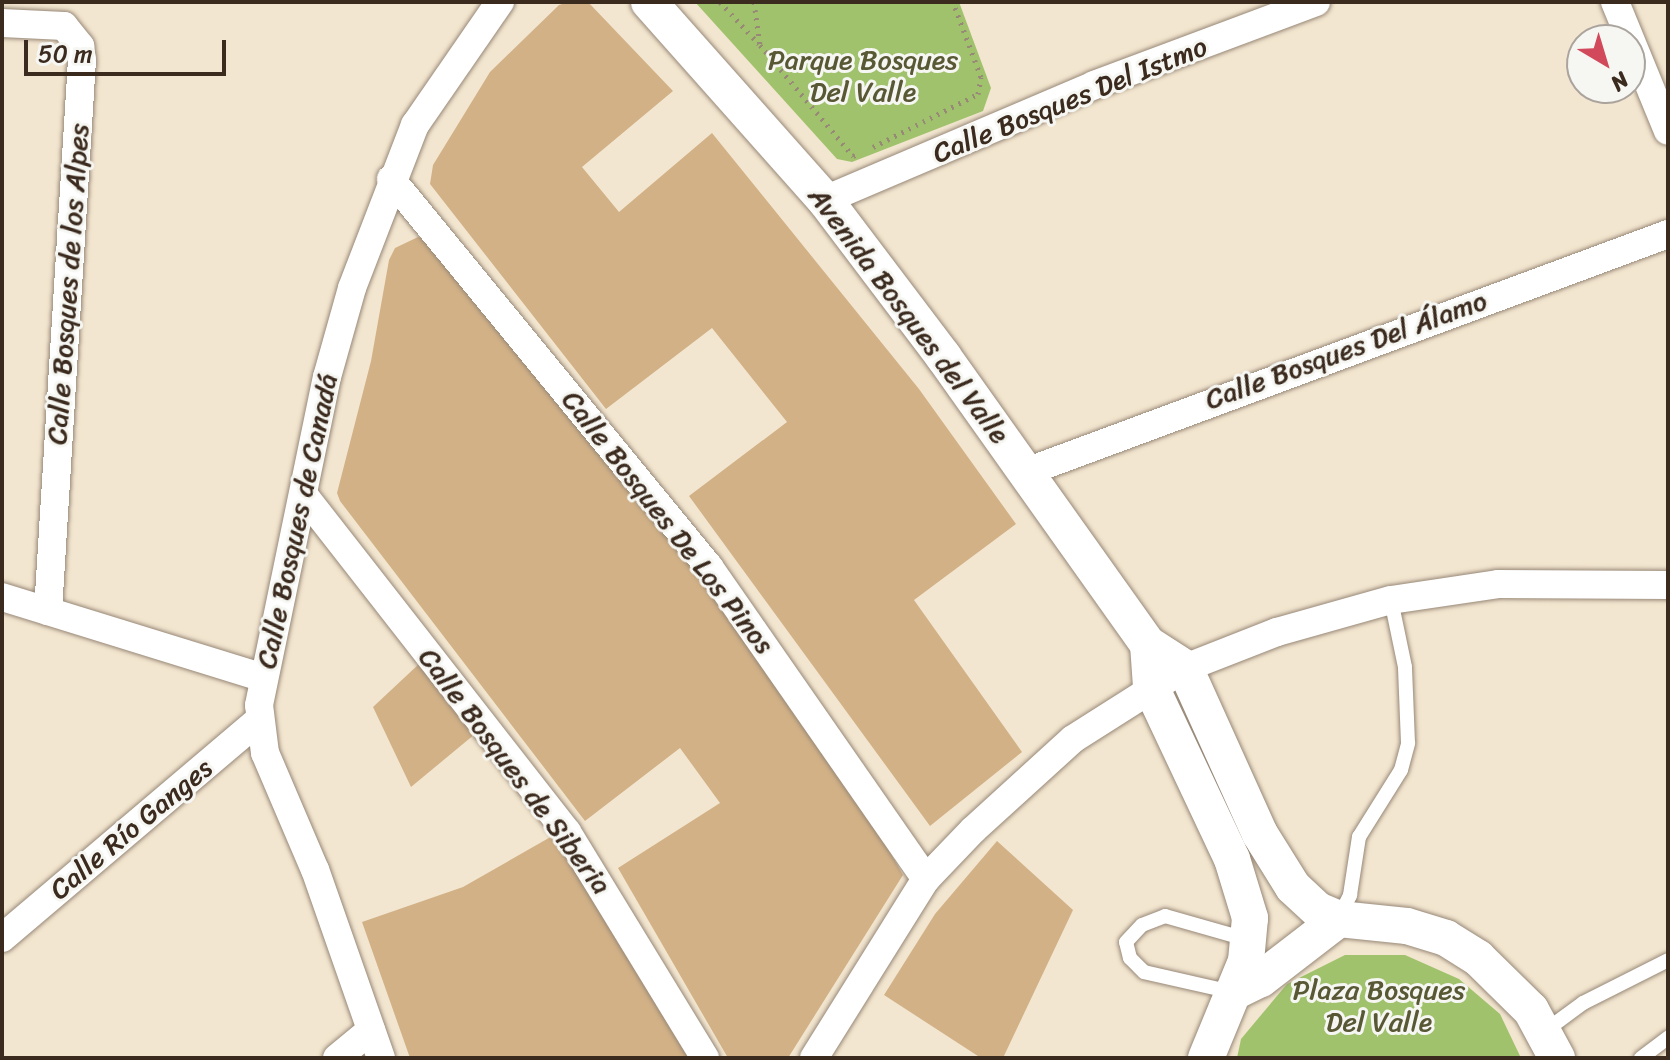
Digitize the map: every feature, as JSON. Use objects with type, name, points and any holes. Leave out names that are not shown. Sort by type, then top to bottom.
[{"type":"street","name":"Calle Bosques de Canadá","points":[[381,1058],[315,870],[265,753],[259,720],[263,678],[306,498],[327,377],[391,179],[415,125],[500,2]]},
{"type":"street","name":"Avenida Bosques del Valle","points":[[649,2],[825,200],[1026,472],[1148,644],[1185,668]]},
{"type":"street","name":"Calle Bosques Del Istmo","points":[[825,200],[1094,85],[1316,2]]},
{"type":"street","points":[[1615,2],[1668,131]]},
{"type":"street","name":"Calle Bosques de los Alpes","points":[[2,23],[64,26],[80,46],[82,60],[48,611]]},
{"type":"street","name":"Calle Bosques De Los Pinos","points":[[391,179],[709,567],[926,879]]},
{"type":"street","name":"Calle Bosques Del Álamo","points":[[1026,472],[1668,234]]},
{"type":"street","name":"Calle Bosques de Siberia","points":[[306,498],[567,832],[705,1058]]},
{"type":"street","points":[[814,1058],[926,879],[1073,739],[1185,668],[1277,632],[1391,600],[1498,584],[1668,585]]},
{"type":"street","points":[[2,597],[263,678]]},
{"type":"street","points":[[1148,644],[1151,687],[1236,870],[1250,918],[1250,940],[1234,992],[1206,1058]]},
{"type":"street","points":[[1185,668],[1274,860],[1306,900],[1339,919],[1407,926],[1446,938],[1514,989],[1551,1044]]},
{"type":"street","name":"Calle Río Ganges","points":[[2,938],[259,720]]},
{"type":"street","points":[[1234,992],[1261,979],[1339,919]]},
{"type":"street","points":[[337,1058],[371,1030]]},
{"type":"lane","points":[[1339,919],[1350,895],[1359,837],[1401,770],[1408,743],[1408,694],[1391,600]]},
{"type":"lane","points":[[1234,992],[1144,972],[1130,958],[1126,942],[1142,925],[1165,916],[1250,940]]},
{"type":"lane","points":[[1551,1044],[1583,1003],[1668,960]]},
{"type":"lane","points":[[1641,1058],[1668,1038]]},
{"type":"path","points":[[720,2],[853,156],[978,94],[981,77],[953,2]]},
{"type":"path","points":[[754,2],[760,45]]},
{"type":"green space","name":"Parque Bosques Del Valle","points":[[695,2],[959,2],[991,88],[983,111],[852,162],[837,159]]},
{"type":"green space","name":"Plaza Bosques Del Valle","points":[[1345,955],[1405,955],[1459,979],[1500,1014],[1521,1058],[1237,1058],[1241,1039],[1287,984]]},
{"type":"building","points":[[588,2],[673,91],[582,167],[619,212],[712,133],[919,389],[1016,524],[914,600],[1022,752],[930,826],[689,496],[787,422],[712,328],[606,409],[430,184],[433,165],[490,72],[559,5]]},
{"type":"building","points":[[418,237],[431,242],[667,525],[845,773],[903,875],[788,1058],[728,1058],[618,868],[720,803],[680,748],[585,821],[340,501],[337,493],[371,361],[389,260],[395,248]]},
{"type":"building","points":[[420,663],[475,734],[411,787],[373,707]]},
{"type":"building","points":[[554,835],[690,1058],[410,1058],[362,922],[463,887]]},
{"type":"building","points":[[997,841],[1073,910],[1003,1058],[981,1058],[884,995],[935,914]]}]
